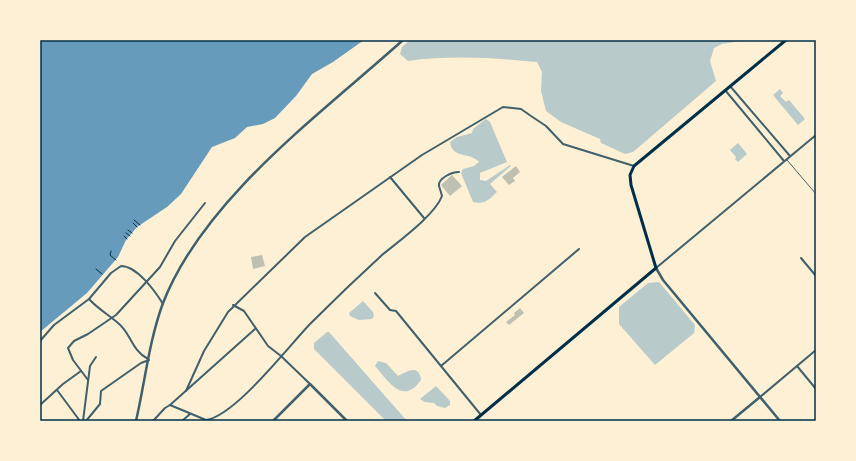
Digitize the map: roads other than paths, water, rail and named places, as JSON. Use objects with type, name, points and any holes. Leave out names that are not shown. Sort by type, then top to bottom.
[{"type":"main road","points":[[474,421],[656,268],[631,185],[630,175],[634,166],[786,40]]},
{"type":"street","points":[[136,421],[163,304],[195,244],[220,210],[299,132],[403,40]]},
{"type":"street","points":[[730,86],[790,156]]},
{"type":"street","points":[[725,90],[784,162]]},
{"type":"street","points":[[186,391],[204,351],[233,305],[262,280],[305,238],[390,177],[447,139],[503,107],[521,109],[546,126],[563,144],[634,166]]},
{"type":"street","points":[[780,421],[663,280],[656,268],[816,135]]},
{"type":"street","points":[[170,405],[206,420],[220,415],[256,383],[310,324],[376,260],[434,211],[442,196],[439,185],[440,181],[452,172],[458,172]]},
{"type":"street","points":[[390,177],[424,218]]},
{"type":"street","points":[[88,380],[73,360],[68,348],[74,341],[88,334],[111,318],[146,282],[160,267],[175,241],[205,203]]},
{"type":"street","points":[[441,366],[579,249]]},
{"type":"street","points":[[801,258],[816,276]]},
{"type":"street","points":[[40,341],[54,325],[89,299],[110,273],[121,266],[131,269],[146,282],[163,304]]},
{"type":"street","points":[[375,293],[390,310],[396,311],[481,415]]},
{"type":"street","points":[[89,299],[119,323],[138,351],[149,360]]},
{"type":"street","points":[[233,305],[246,314],[268,346],[281,356],[347,421]]},
{"type":"street","points":[[153,421],[165,408],[255,329]]},
{"type":"street","points":[[731,421],[816,350]]},
{"type":"street","points":[[82,421],[90,366],[96,357]]},
{"type":"street","points":[[86,421],[100,404],[101,391],[141,363],[149,360]]},
{"type":"street","points":[[796,366],[816,389]]},
{"type":"street","points":[[40,405],[57,389],[81,371]]},
{"type":"street","points":[[273,421],[310,384]]},
{"type":"street","points":[[57,389],[82,421]]},
{"type":"street","points":[[182,421],[190,414]]},
{"type":"street","points":[[773,421],[777,417]]},
{"type":"lane","points":[[787,159],[816,194]]},
{"type":"water","points":[[40,40],[364,40],[333,62],[312,74],[296,96],[275,118],[263,124],[247,127],[235,138],[212,147],[181,194],[167,207],[137,227],[126,240],[118,257],[87,293],[40,332]]}]
